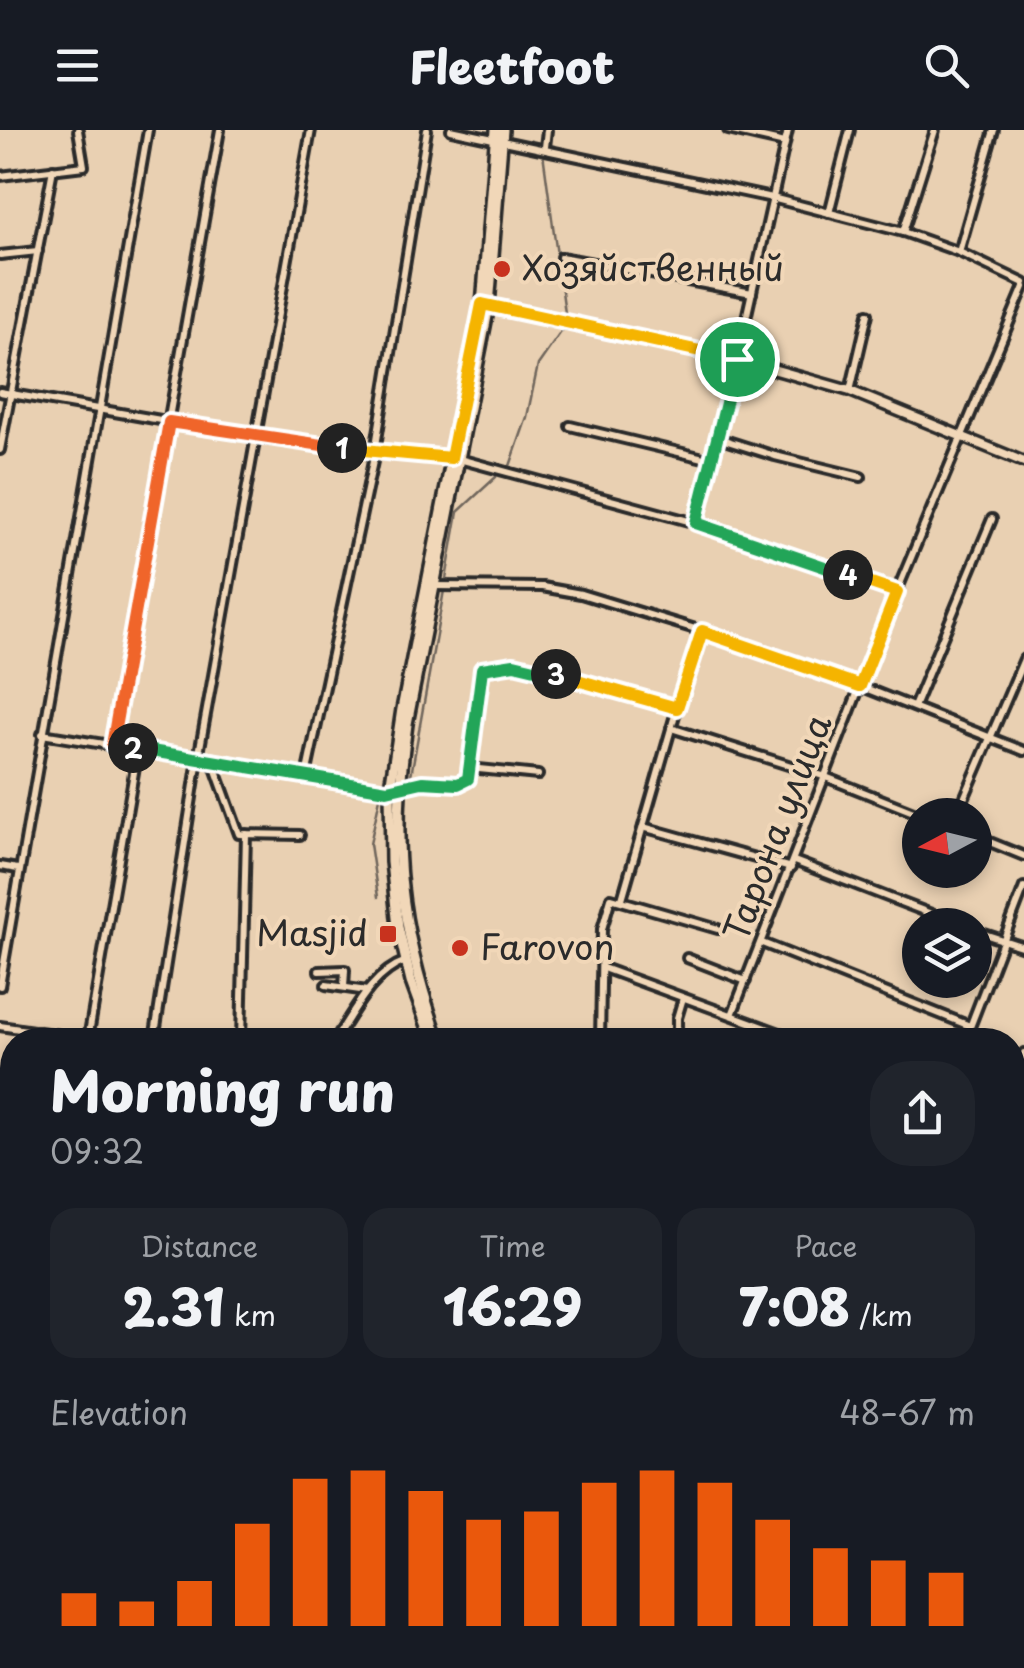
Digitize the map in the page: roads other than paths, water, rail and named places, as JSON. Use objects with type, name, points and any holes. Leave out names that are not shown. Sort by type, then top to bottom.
[{"type":"main road","points":[[431,1028],[408,960],[391,862],[430,587],[485,305],[499,134]]},
{"type":"street","points":[[0,176],[84,166],[78,130]]},
{"type":"street","points":[[0,986],[4,932],[148,130]]},
{"type":"street","points":[[112,745],[220,130]]},
{"type":"street","points":[[156,1028],[198,759],[311,130]]},
{"type":"street","points":[[306,776],[375,452],[426,130]]},
{"type":"street","points":[[451,130],[499,134],[903,232],[960,252],[1024,285]]},
{"type":"street","points":[[545,148],[547,130]]},
{"type":"street","points":[[728,130],[785,143]]},
{"type":"street","points":[[696,523],[788,130]]},
{"type":"street","points":[[829,213],[850,130]]},
{"type":"street","points":[[903,232],[935,130]]},
{"type":"street","points":[[960,252],[994,130]]},
{"type":"street","points":[[0,450],[53,169]]},
{"type":"street","points":[[0,254],[38,251]]},
{"type":"street","points":[[561,257],[752,293]]},
{"type":"street","name":"Тарона улица","points":[[732,1016],[793,864],[823,776],[1024,285]]},
{"type":"street","points":[[485,305],[737,359],[850,391],[1024,462]]},
{"type":"street","points":[[850,391],[868,314]]},
{"type":"street","points":[[0,392],[258,437],[455,458],[696,523],[897,592]]},
{"type":"street","points":[[570,426],[712,460]]},
{"type":"street","points":[[718,438],[861,477]]},
{"type":"street","points":[[914,706],[992,519]]},
{"type":"street","points":[[430,587],[542,587],[581,594],[860,686],[1024,751]]},
{"type":"street","points":[[622,899],[702,631]]},
{"type":"street","points":[[964,798],[1024,659]]},
{"type":"street","points":[[42,734],[399,787],[422,782],[458,784],[468,779],[482,669],[514,664],[677,708]]},
{"type":"street","points":[[671,728],[823,776],[902,807]]},
{"type":"street","points":[[92,1028],[138,749]]},
{"type":"street","points":[[212,761],[237,832],[300,835]]},
{"type":"street","points":[[469,768],[538,774]]},
{"type":"street","points":[[643,827],[793,864],[913,908]]},
{"type":"street","points":[[241,1028],[246,834]]},
{"type":"street","points":[[992,843],[1024,856]]},
{"type":"street","points":[[0,866],[18,869]]},
{"type":"street","points":[[762,943],[970,1026],[1024,887]]},
{"type":"street","points":[[601,1028],[604,919],[611,898],[718,929]]},
{"type":"street","points":[[992,938],[1024,947]]},
{"type":"street","points":[[686,958],[746,981]]},
{"type":"street","points":[[343,1028],[367,992],[389,969],[408,960]]},
{"type":"street","points":[[604,968],[766,1028]]},
{"type":"street","points":[[319,971],[345,970],[344,987]]},
{"type":"street","points":[[326,985],[367,992]]},
{"type":"street","points":[[677,1028],[684,998]]},
{"type":"waterway","points":[[543,153],[565,313]]},
{"type":"waterway","points":[[510,466],[527,417],[538,365],[563,329]]},
{"type":"waterway","points":[[410,781],[458,512],[496,477]]},
{"type":"waterway","points":[[378,897],[370,844],[387,765]]},
{"type":"place","name":"Хозяйственный","points":[[502,269]]},
{"type":"place","name":"Masjid","points":[[388,934]]},
{"type":"place","name":"Farovon","points":[[460,948]]}]
